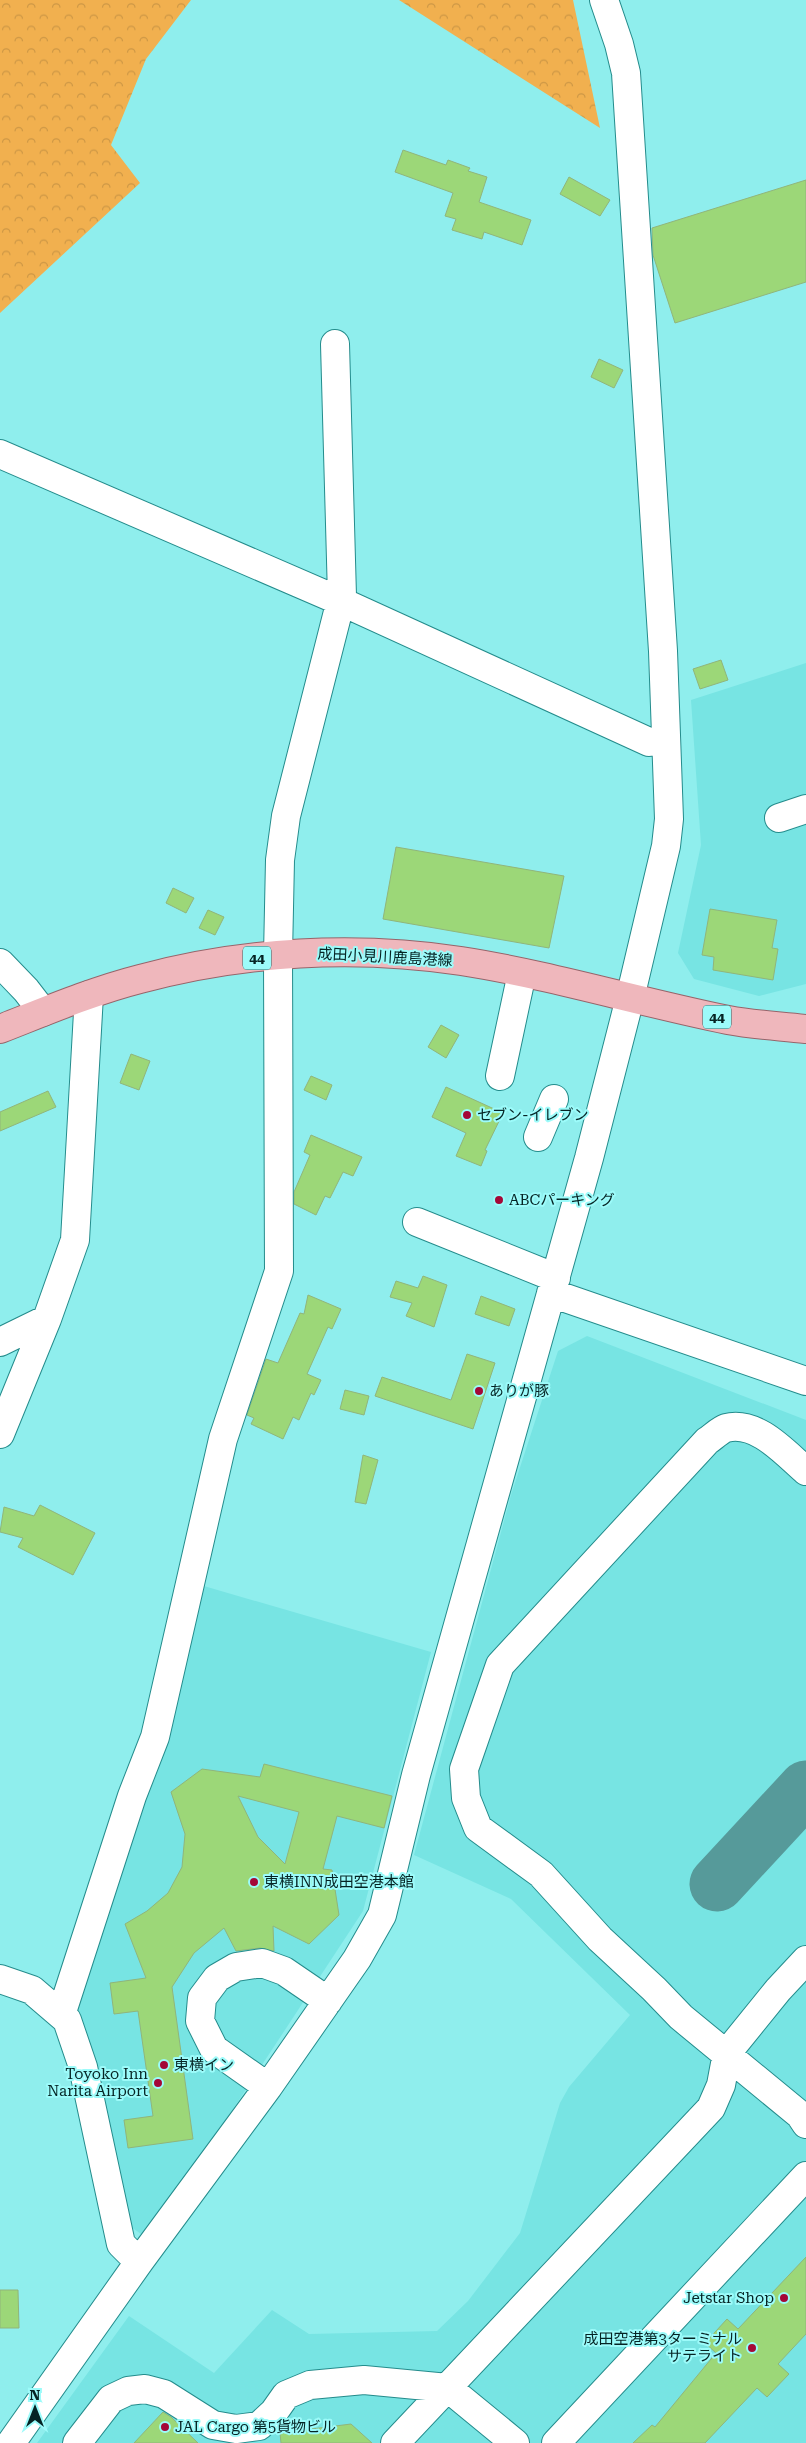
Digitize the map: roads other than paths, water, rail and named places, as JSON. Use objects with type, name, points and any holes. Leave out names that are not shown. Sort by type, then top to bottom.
[{"type":"main road","name":"成田小見川鹿島港線","points":[[0,1029],[89,995],[140,979],[197,966],[278,955],[408,955],[461,961],[522,973],[729,1020],[806,1029]]},
{"type":"street","points":[[11,2443],[139,2262],[268,2087],[357,1959],[382,1914],[416,1775],[554,1286],[582,1155],[630,998],[666,846],[669,818],[663,651],[626,73],[619,44],[604,0]]},
{"type":"street","points":[[61,2015],[132,1796],[155,1737],[223,1439],[279,1271],[278,955],[280,860],[286,816],[340,600],[335,344]]},
{"type":"street","points":[[0,454],[340,600],[649,742]]},
{"type":"street","points":[[779,818],[806,809]]},
{"type":"street","points":[[0,962],[43,1012]]},
{"type":"street","points":[[500,1076],[522,973]]},
{"type":"street","points":[[0,1434],[47,1319],[75,1240],[89,995]]},
{"type":"street","points":[[538,1137],[554,1099]]},
{"type":"street","points":[[417,1222],[554,1286],[806,1381]]},
{"type":"street","points":[[0,1342],[47,1319]]},
{"type":"street","points":[[803,1465],[755,1430],[742,1426],[725,1428],[707,1441],[500,1665],[464,1769],[466,1798],[478,1828],[541,1874],[600,1939],[654,1988],[681,2017],[800,2114],[806,2124]]},
{"type":"street","points":[[395,2443],[711,2108],[720,2085],[727,2053],[778,1990],[806,1960]]},
{"type":"street","points":[[268,2087],[214,2049],[200,2022],[202,1998],[217,1978],[236,1968],[262,1963],[284,1970],[328,2001]]},
{"type":"street","points":[[0,1979],[32,1990],[67,2020],[83,2067],[121,2244],[139,2262]]},
{"type":"street","points":[[556,2443],[806,2176]]},
{"type":"street","points":[[77,2443],[111,2399],[128,2391],[146,2389],[164,2394],[213,2425],[236,2429],[259,2426],[274,2412],[286,2395],[310,2385],[364,2380],[448,2388],[515,2443]]},
{"type":"place","name":"セブン-イレブン","points":[[467,1115]]},
{"type":"place","name":"ABCパーキング","points":[[499,1200]]},
{"type":"place","name":"ありが豚","points":[[479,1391]]},
{"type":"place","name":"東横INN成田空港本館","points":[[254,1882]]},
{"type":"place","name":"東横イン","points":[[164,2065]]},
{"type":"place","name":"Toyoko Inn Narita Airport","points":[[158,2083]]},
{"type":"place","name":"Jetstar Shop","points":[[784,2298]]},
{"type":"place","name":"成田空港第3ターミナル サテライト","points":[[752,2348]]},
{"type":"place","name":"JAL Cargo 第5貨物ビル","points":[[165,2427]]}]
